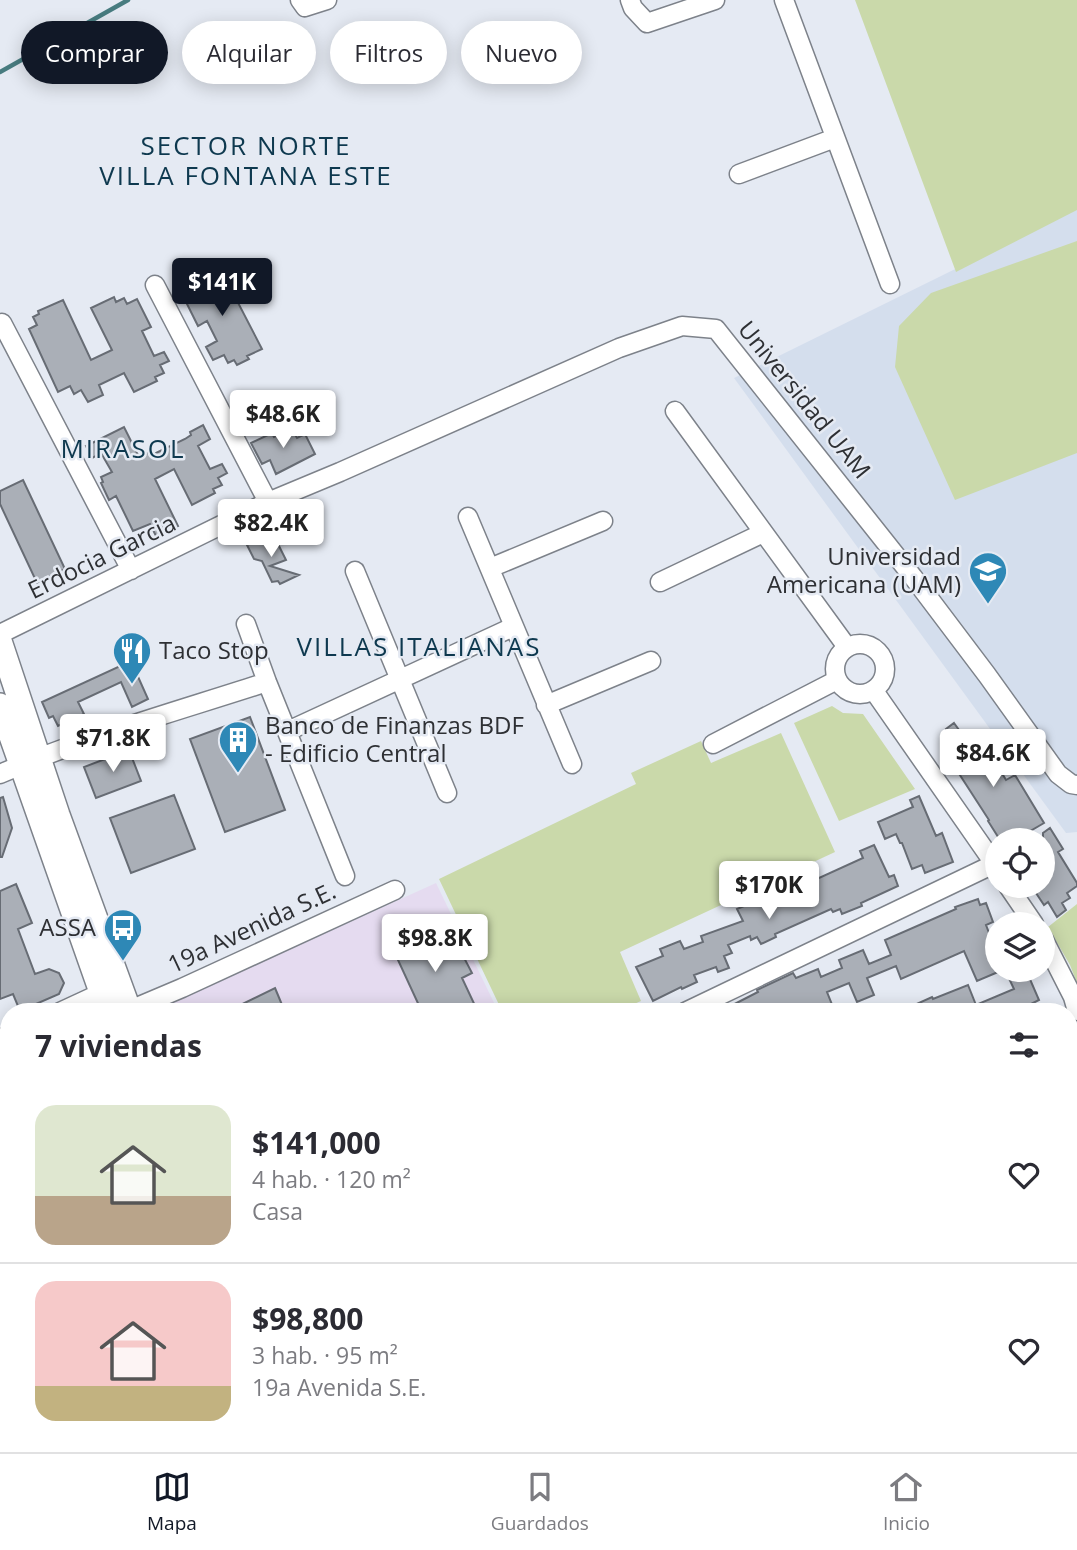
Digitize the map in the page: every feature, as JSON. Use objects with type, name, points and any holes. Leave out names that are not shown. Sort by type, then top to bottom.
[{"type":"main road","points":[[0,641],[29,761],[74,916],[117,1003]]},
{"type":"main road","points":[[0,684],[22,746],[30,757],[29,766],[68,861],[85,887],[118,1003]]},
{"type":"main road","points":[[0,705],[29,761]]},
{"type":"main road","points":[[74,916],[89,937],[115,1003]]},
{"type":"street","points":[[300,0],[305,7],[327,0]]},
{"type":"street","points":[[630,0],[633,8],[647,23],[715,0]]},
{"type":"street","points":[[784,0],[890,284]]},
{"type":"street","points":[[739,174],[835,138]]},
{"type":"street","points":[[155,285],[268,502]]},
{"type":"street","points":[[2,323],[131,570]]},
{"type":"street","name":"Universidad UAM","points":[[340,472],[619,348],[682,326],[716,329],[913,576],[1058,775],[1077,785]]},
{"type":"street","points":[[675,411],[847,647]]},
{"type":"street","name":"Erdocia Garcia","points":[[0,634],[268,502],[340,472]]},
{"type":"street","points":[[468,517],[572,764]]},
{"type":"street","points":[[490,568],[603,521]]},
{"type":"street","points":[[660,582],[763,533]]},
{"type":"street","points":[[355,571],[447,793]]},
{"type":"street","points":[[246,624],[259,684],[288,731],[345,876]]},
{"type":"street","points":[[288,731],[513,627]]},
{"type":"street","points":[[864,644],[879,652],[884,660],[884,677],[874,691],[858,695],[842,687],[837,680],[835,668],[838,656],[847,647],[864,644]]},
{"type":"street","points":[[546,705],[651,660]]},
{"type":"street","points":[[713,744],[837,680]]},
{"type":"street","points":[[0,774],[129,725],[259,684]]},
{"type":"street","points":[[874,691],[985,851]]},
{"type":"street","points":[[704,1003],[985,872]]},
{"type":"street","name":"19a Avenida S.E.","points":[[132,1003],[182,988],[395,890]]},
{"type":"street","points":[[1055,960],[1075,1003]]},
{"type":"shaded area","name":"Universidad Americana (UAM)","points":[[1077,209],[1077,832],[1066,833],[734,378]]},
{"type":"shaded area","points":[[436,883],[494,1003],[171,1003]]},
{"type":"green space","points":[[855,0],[1077,0],[1077,210],[956,272]]},
{"type":"green space","points":[[1077,241],[1077,453],[955,500],[895,367],[899,326],[931,293]]},
{"type":"green space","points":[[832,706],[843,713],[863,714],[915,789],[839,821],[794,723]]},
{"type":"green space","points":[[781,733],[835,852],[620,952],[641,1001],[498,1003],[439,879],[636,784],[631,773],[701,741],[711,763]]},
{"type":"green space","points":[[1077,904],[1077,983],[1055,939],[1055,921]]},
{"type":"building","points":[[219,266],[262,349],[247,356],[249,359],[237,365],[234,360],[228,363],[224,355],[213,360],[206,347],[217,341],[207,321],[198,326],[184,298],[193,293],[190,286],[198,281],[196,278]]},
{"type":"building","points":[[114,297],[116,302],[124,298],[127,304],[137,299],[151,327],[142,331],[154,356],[164,352],[169,361],[160,365],[164,373],[155,377],[157,381],[134,392],[124,373],[99,385],[103,395],[88,402],[81,390],[74,394],[70,386],[58,392],[29,329],[37,325],[33,317],[39,314],[38,311],[63,300],[91,360],[112,350],[91,308]]},
{"type":"building","points":[[203,425],[210,439],[198,446],[210,469],[222,464],[227,473],[218,478],[222,485],[213,489],[215,493],[192,505],[174,469],[155,479],[178,526],[156,536],[150,524],[133,531],[116,496],[109,500],[101,483],[101,477],[112,472],[101,453],[92,458],[86,446],[124,427],[139,457],[152,451],[154,454],[185,439],[191,435],[190,432]]},
{"type":"building","points":[[292,429],[297,438],[305,434],[315,454],[276,474],[270,460],[262,464],[251,443],[272,433],[274,437]]},
{"type":"building","points":[[23,480],[65,569],[37,583],[0,504],[0,491]]},
{"type":"building","points":[[269,537],[273,546],[278,544],[286,560],[270,566],[299,575],[280,584],[278,581],[272,582],[262,561],[254,559],[247,545]]},
{"type":"building","points":[[131,661],[148,699],[132,707],[121,682],[78,702],[84,714],[58,726],[53,716],[49,718],[42,702]]},
{"type":"building","name":"Banco de Finanzas BDF - Edificio Central","points":[[250,717],[285,810],[225,832],[190,739]]},
{"type":"building","points":[[954,723],[967,741],[978,733],[989,749],[978,757],[991,776],[1000,770],[1006,780],[1015,775],[1044,823],[1035,828],[992,828],[945,752],[956,744],[946,729]]},
{"type":"building","points":[[129,750],[141,781],[96,798],[84,767]]},
{"type":"building","points":[[174,795],[195,849],[131,873],[110,818]]},
{"type":"building","points":[[919,796],[936,836],[942,833],[953,862],[925,873],[922,865],[912,869],[896,834],[885,839],[878,822],[913,807],[910,800]]},
{"type":"building","points":[[3,797],[12,828],[0,857],[0,798]]},
{"type":"building","points":[[1055,836],[1063,849],[1058,852],[1077,886],[1067,893],[1070,898],[1062,903],[1066,910],[1057,917],[1048,902],[1044,905],[1039,898],[1055,898]]},
{"type":"building","points":[[874,845],[889,877],[894,875],[898,886],[842,914],[840,909],[833,912],[831,909],[775,934],[776,937],[761,944],[757,937],[751,940],[750,936],[728,945],[732,953],[724,956],[729,968],[718,972],[716,967],[694,975],[697,982],[653,1001],[636,967],[663,956],[660,949],[680,941],[684,949],[703,942],[701,936],[743,921],[737,909],[804,880],[806,884],[863,858],[860,851]]},
{"type":"building","points":[[16,884],[32,923],[18,929],[35,974],[49,969],[59,973],[64,983],[59,994],[38,1003],[17,1003],[13,994],[0,999],[0,891]]},
{"type":"building","points":[[978,899],[980,905],[986,903],[989,912],[985,912],[985,978],[977,981],[964,951],[901,979],[896,966],[867,978],[874,995],[857,1002],[849,983],[827,992],[831,1003],[737,1003],[793,973],[796,978],[818,969],[821,977],[842,968],[839,960],[863,950],[869,964],[891,955],[885,940],[956,909],[955,907]]},
{"type":"building","points":[[435,926],[448,954],[459,948],[472,973],[462,978],[474,1003],[418,1003],[392,947]]},
{"type":"building","points":[[1011,982],[1031,982],[1039,1000],[1033,1003],[981,1003],[1014,989]]},
{"type":"building","points":[[968,985],[975,1003],[919,1003],[932,997],[933,999]]},
{"type":"building","points":[[275,988],[281,1003],[244,1003]]},
{"type":"waterway","points":[[0,72],[128,0]]},
{"type":"place","name":"Universidad Americana (UAM)","points":[[988,605]]},
{"type":"place","name":"Taco Stop","points":[[132,685]]},
{"type":"place","name":"Banco de Finanzas BDF - Edificio Central","points":[[238,774]]},
{"type":"place","name":"ASSA","points":[[123,962]]},
{"type":"district","name":"SECTOR NORTE VILLA FONTANA ESTE","points":[[246,161]]},
{"type":"district","name":"MIRASOL","points":[[123,449]]},
{"type":"district","name":"VILLAS ITALIANAS","points":[[419,647]]}]
